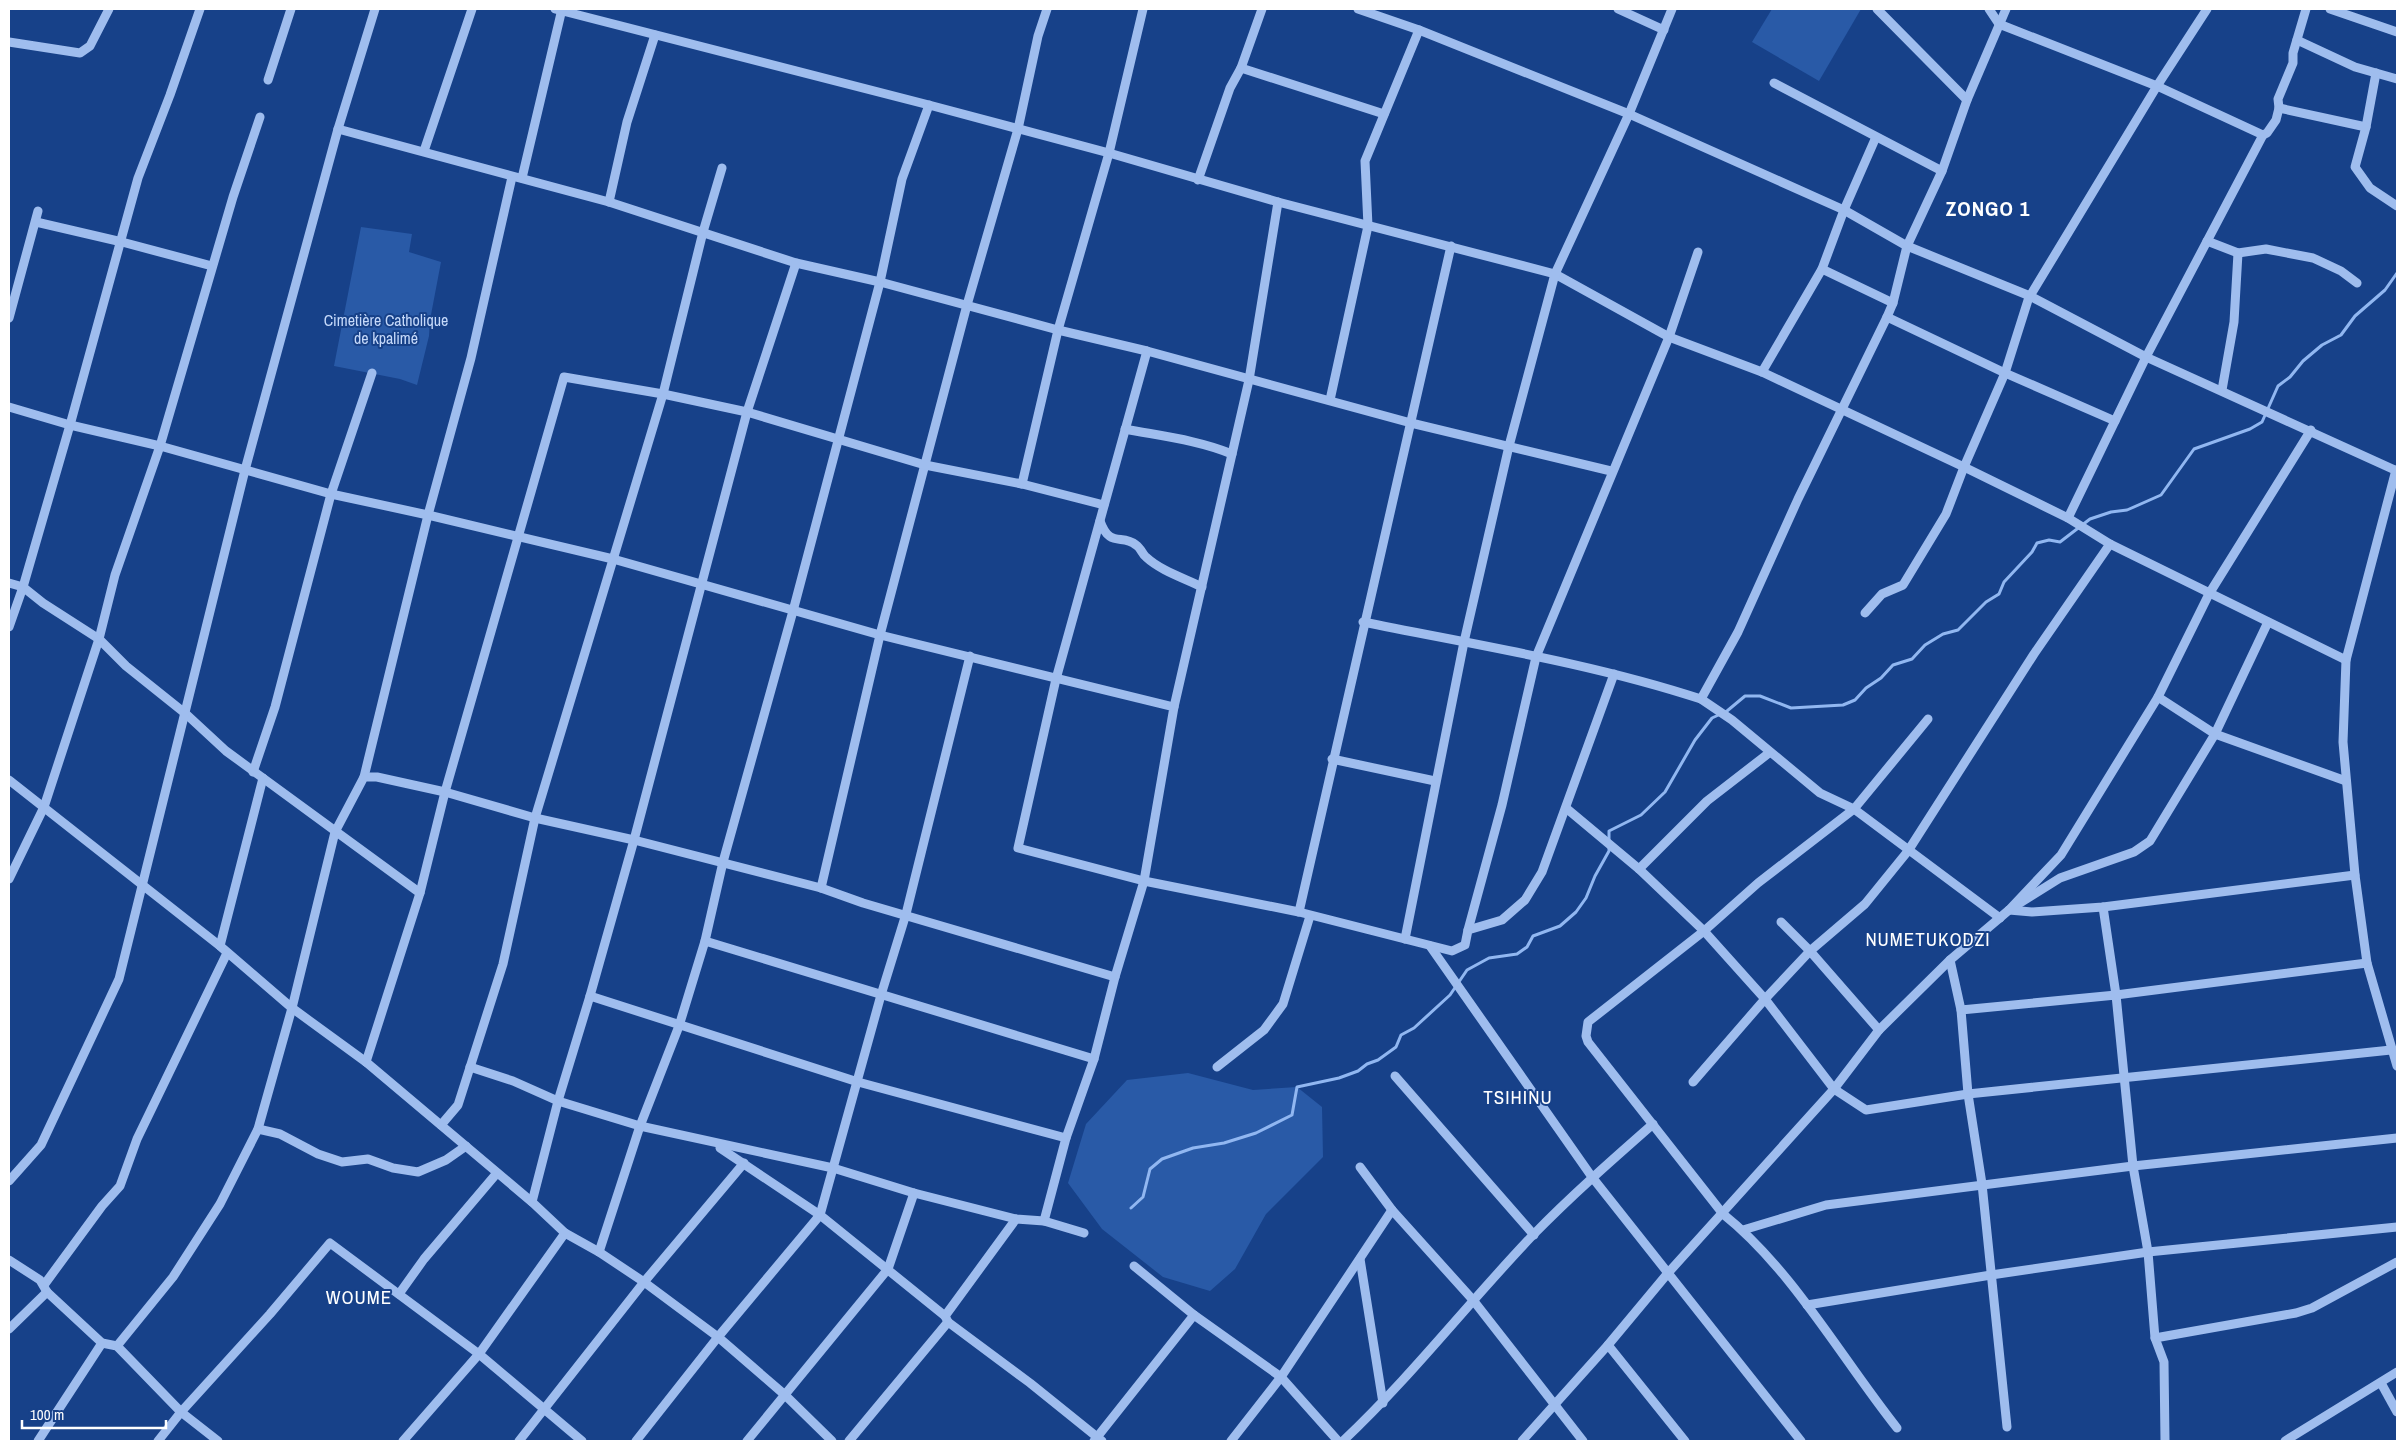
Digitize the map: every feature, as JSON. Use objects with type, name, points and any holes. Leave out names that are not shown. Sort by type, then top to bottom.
[{"type":"street","points":[[9,42],[80,53],[90,46],[109,9]]},
{"type":"street","points":[[9,627],[23,587],[70,425],[122,242],[138,178],[200,9]]},
{"type":"street","points":[[268,80],[291,9]]},
{"type":"street","points":[[9,1181],[41,1144],[120,979],[245,470],[338,129],[375,9]]},
{"type":"street","points":[[424,151],[472,9]]},
{"type":"street","points":[[821,888],[880,635],[967,305],[1018,129],[1038,36],[1047,9]]},
{"type":"street","points":[[1022,484],[1058,330],[1109,153],[1143,9]]},
{"type":"street","points":[[1198,180],[1230,88],[1241,68],[1262,9]]},
{"type":"street","points":[[1358,9],[1419,30],[1628,114],[1844,210],[1907,246],[2029,297],[2146,357],[2311,430],[2397,471],[2346,660],[2343,742],[2355,874],[2367,963],[2397,1066]]},
{"type":"street","points":[[1618,9],[1664,30]]},
{"type":"street","points":[[1405,939],[1464,642],[1509,446],[1555,274],[1628,114],[1672,9]]},
{"type":"street","points":[[1877,9],[1967,100]]},
{"type":"street","points":[[1989,9],[1998,24],[2157,86],[2262,135]]},
{"type":"street","points":[[1700,699],[1738,632],[1840,410],[1887,317],[1893,303],[1907,246],[1942,171],[1967,100],[2006,9]]},
{"type":"street","points":[[1865,613],[1882,594],[1903,584],[1946,514],[1964,467],[2005,373],[2029,297],[2157,86],[2207,9]]},
{"type":"street","points":[[2068,518],[2146,357],[2262,135],[2267,133],[2276,120],[2279,108],[2278,99],[2293,63],[2306,9]]},
{"type":"street","points":[[2330,9],[2397,32]]},
{"type":"street","points":[[522,178],[560,10],[930,105],[1109,153],[1278,202],[1555,274],[1669,337],[1762,372],[1964,467],[2068,518],[2110,544],[2346,660]]},
{"type":"street","points":[[1330,400],[1368,226],[1365,161],[1419,30]]},
{"type":"street","points":[[609,202],[627,122],[655,35]]},
{"type":"street","points":[[2297,40],[2355,67],[2397,79]]},
{"type":"street","points":[[1241,68],[1384,114]]},
{"type":"street","points":[[2376,73],[2366,127],[2355,167],[2370,188],[2388,198],[2397,206]]},
{"type":"street","points":[[1774,83],[1942,171]]},
{"type":"street","points":[[599,1252],[640,1126],[679,1026],[705,940],[723,862],[794,610],[837,439],[880,282],[902,179],[930,105]]},
{"type":"street","points":[[2279,108],[2366,127]]},
{"type":"street","points":[[9,879],[44,807],[99,639],[115,575],[160,446],[212,266],[260,117]]},
{"type":"street","points":[[338,129],[609,202],[796,263],[880,282],[1058,330],[1147,350],[1249,380],[1411,423],[1612,471]]},
{"type":"street","points":[[1762,372],[1822,269],[1844,210],[1876,137]]},
{"type":"street","points":[[441,1125],[458,1105],[503,964],[535,818],[663,394],[703,232],[722,168]]},
{"type":"street","points":[[117,1346],[173,1277],[215,1212],[258,1129],[292,1008],[336,832],[364,776],[428,515],[471,358],[512,177]]},
{"type":"street","points":[[1044,1221],[1066,1138],[1094,1059],[1115,977],[1144,880],[1174,707],[1249,380],[1278,202]]},
{"type":"street","points":[[9,318],[38,211]]},
{"type":"street","points":[[36,222],[212,266]]},
{"type":"street","points":[[2207,241],[2238,253],[2266,249],[2313,258],[2358,283]]},
{"type":"street","points":[[1299,912],[1363,622],[1451,246]]},
{"type":"street","points":[[1147,350],[1056,679],[1018,848],[1144,880],[1299,912],[1452,951],[1464,945],[1502,805],[1536,657],[1669,337],[1698,252]]},
{"type":"street","points":[[2222,390],[2234,322],[2238,253]]},
{"type":"street","points":[[532,1202],[558,1101],[634,840],[747,412],[796,263]]},
{"type":"street","points":[[1822,269],[1893,303]]},
{"type":"street","points":[[1887,317],[2005,373],[2115,421]]},
{"type":"street","points":[[253,772],[275,707],[331,494],[372,373]]},
{"type":"street","points":[[366,1062],[420,894],[445,792],[564,377],[663,394],[747,412],[925,465],[1022,484],[1104,505]]},
{"type":"street","points":[[9,407],[70,425],[160,446],[331,494],[613,559],[880,635],[1174,707]]},
{"type":"street","points":[[1125,429],[1169,435],[1232,454]]},
{"type":"street","points":[[1522,1441],[1608,1346],[1668,1272],[1723,1214],[1834,1088],[1879,1030],[1950,960],[2009,910],[2061,855],[2158,697],[2209,594],[2311,430]]},
{"type":"street","points":[[1100,521],[1105,534],[1136,545],[1145,556],[1160,567],[1202,587]]},
{"type":"street","points":[[1693,1082],[1765,999],[1810,951],[1865,904],[1908,851],[2034,654],[2110,544]]},
{"type":"street","points":[[9,583],[23,587],[43,603],[99,639],[126,666],[186,714],[253,772],[420,894]]},
{"type":"street","points":[[1363,622],[1614,674],[1700,699],[1732,720],[1769,753],[1820,793],[1854,809],[2000,918]]},
{"type":"street","points":[[2009,910],[2060,878],[2134,852],[2150,841],[2215,734],[2268,622]]},
{"type":"street","points":[[636,1441],[718,1337],[820,1215],[881,995],[906,914],[970,656]]},
{"type":"street","points":[[1468,930],[1502,920],[1525,900],[1542,872],[1614,674]]},
{"type":"street","points":[[2158,697],[2215,734],[2346,781]]},
{"type":"street","points":[[1897,1428],[1869,1393],[1806,1305],[1743,1230],[1723,1214],[1588,1042],[1586,1036],[1588,1022],[1704,931],[1758,883],[1854,809],[1928,719]]},
{"type":"street","points":[[1639,869],[1707,801],[1769,753]]},
{"type":"street","points":[[1332,759],[1435,781]]},
{"type":"street","points":[[364,776],[377,777],[445,792],[535,818],[634,840],[821,888],[863,903],[906,914],[1115,977]]},
{"type":"street","points":[[9,1329],[46,1289],[102,1206],[120,1186],[137,1139],[223,950],[263,778]]},
{"type":"street","points":[[9,780],[223,950],[292,1008],[366,1062],[532,1202],[565,1233],[599,1252],[644,1282],[718,1337],[785,1395],[832,1441]]},
{"type":"street","points":[[1566,808],[1639,869],[1704,931],[1765,999],[1834,1088],[1866,1110],[1968,1094],[2391,1050]]},
{"type":"street","points":[[2009,910],[2032,912],[2103,907],[2355,874]]},
{"type":"street","points":[[2103,907],[2116,995],[2122,1078],[2133,1166],[2148,1252],[2155,1338],[2164,1362],[2165,1441]]},
{"type":"street","points":[[1217,1067],[1264,1030],[1283,1004],[1310,916]]},
{"type":"street","points":[[1781,922],[1810,951],[1879,1030]]},
{"type":"street","points":[[705,940],[1094,1059]]},
{"type":"street","points":[[1430,946],[1592,1177],[1801,1441]]},
{"type":"street","points":[[1950,960],[1961,1010],[1968,1094],[1982,1184],[2007,1427]]},
{"type":"street","points":[[1961,1010],[2116,995],[2367,963]]},
{"type":"street","points":[[590,996],[858,1082],[1066,1138]]},
{"type":"street","points":[[470,1067],[513,1081],[558,1101],[640,1126],[714,1144],[833,1168],[914,1193],[1016,1219],[1044,1221],[1084,1232]]},
{"type":"street","points":[[1395,1076],[1534,1235]]},
{"type":"street","points":[[1343,1441],[1384,1403],[1534,1235],[1592,1177],[1653,1124]]},
{"type":"street","points":[[258,1129],[280,1134],[318,1154],[342,1162],[368,1159],[393,1168],[418,1172],[446,1160],[466,1146]]},
{"type":"street","points":[[1743,1230],[1826,1205],[2133,1166],[2397,1138]]},
{"type":"street","points":[[714,1144],[744,1162],[820,1215],[888,1269],[946,1319],[1030,1383],[1098,1440],[1194,1315]]},
{"type":"street","points":[[519,1441],[644,1282],[744,1162]]},
{"type":"street","points":[[1360,1167],[1392,1210],[1474,1300],[1583,1441]]},
{"type":"street","points":[[398,1294],[424,1259],[497,1173]]},
{"type":"street","points":[[747,1441],[888,1269],[914,1193]]},
{"type":"street","points":[[1231,1441],[1281,1377],[1392,1210]]},
{"type":"street","points":[[849,1441],[946,1319],[1016,1219]]},
{"type":"street","points":[[1806,1305],[1991,1274],[2148,1252],[2397,1227]]},
{"type":"street","points":[[403,1441],[479,1354],[565,1233]]},
{"type":"street","points":[[158,1441],[181,1412],[270,1314],[330,1243],[479,1354],[582,1441]]},
{"type":"street","points":[[1360,1259],[1384,1403]]},
{"type":"street","points":[[9,1260],[46,1289],[102,1343],[117,1346],[181,1412],[218,1441]]},
{"type":"street","points":[[2155,1338],[2296,1313],[2312,1308],[2397,1262]]},
{"type":"street","points":[[1134,1266],[1194,1315],[1281,1377],[1338,1441]]},
{"type":"street","points":[[38,1441],[102,1343]]},
{"type":"street","points":[[1608,1346],[1685,1441]]},
{"type":"street","points":[[2285,1441],[2397,1372]]},
{"type":"street","points":[[2381,1383],[2397,1412]]},
{"type":"green space","points":[[1772,9],[1861,9],[1819,81],[1752,42]]},
{"type":"green space","name":"Cimetière Catholique de kpalimé","points":[[361,227],[412,234],[409,252],[441,262],[430,320],[429,336],[417,385],[400,379],[334,366]]},
{"type":"green space","points":[[1188,1073],[1253,1090],[1297,1087],[1322,1107],[1323,1157],[1266,1214],[1235,1269],[1210,1291],[1163,1277],[1102,1229],[1068,1183],[1086,1124],[1127,1080]]},
{"type":"waterway","points":[[1131,1208],[1143,1197],[1150,1169],[1162,1159],[1193,1148],[1224,1143],[1256,1133],[1292,1115],[1297,1087],[1339,1078],[1358,1071],[1367,1064],[1378,1060],[1396,1047],[1401,1035],[1414,1028],[1450,995],[1467,970],[1489,958],[1517,954],[1527,947],[1533,936],[1560,926],[1576,912],[1586,898],[1595,876],[1609,851],[1609,831],[1641,815],[1665,792],[1695,740],[1712,718],[1727,711],[1745,696],[1760,696],[1791,708],[1843,705],[1855,700],[1893,665],[1912,659],[1925,645],[1943,634],[1958,630],[1986,602],[1999,594],[2004,582],[2032,552],[2037,543],[2049,540],[2060,542],[2090,519],[2111,512],[2127,510],[2161,495],[2194,449],[2250,429],[2262,422],[2278,386],[2290,377],[2303,361],[2322,345],[2341,335],[2355,316],[2385,290],[2397,273]]},
{"type":"district","name":"ZONGO 1","points":[[1988,208]]},
{"type":"district","name":"NUMETUKODZI","points":[[1928,939]]},
{"type":"district","name":"TSIHINU","points":[[1518,1097]]},
{"type":"district","name":"WOUME","points":[[359,1297]]}]
